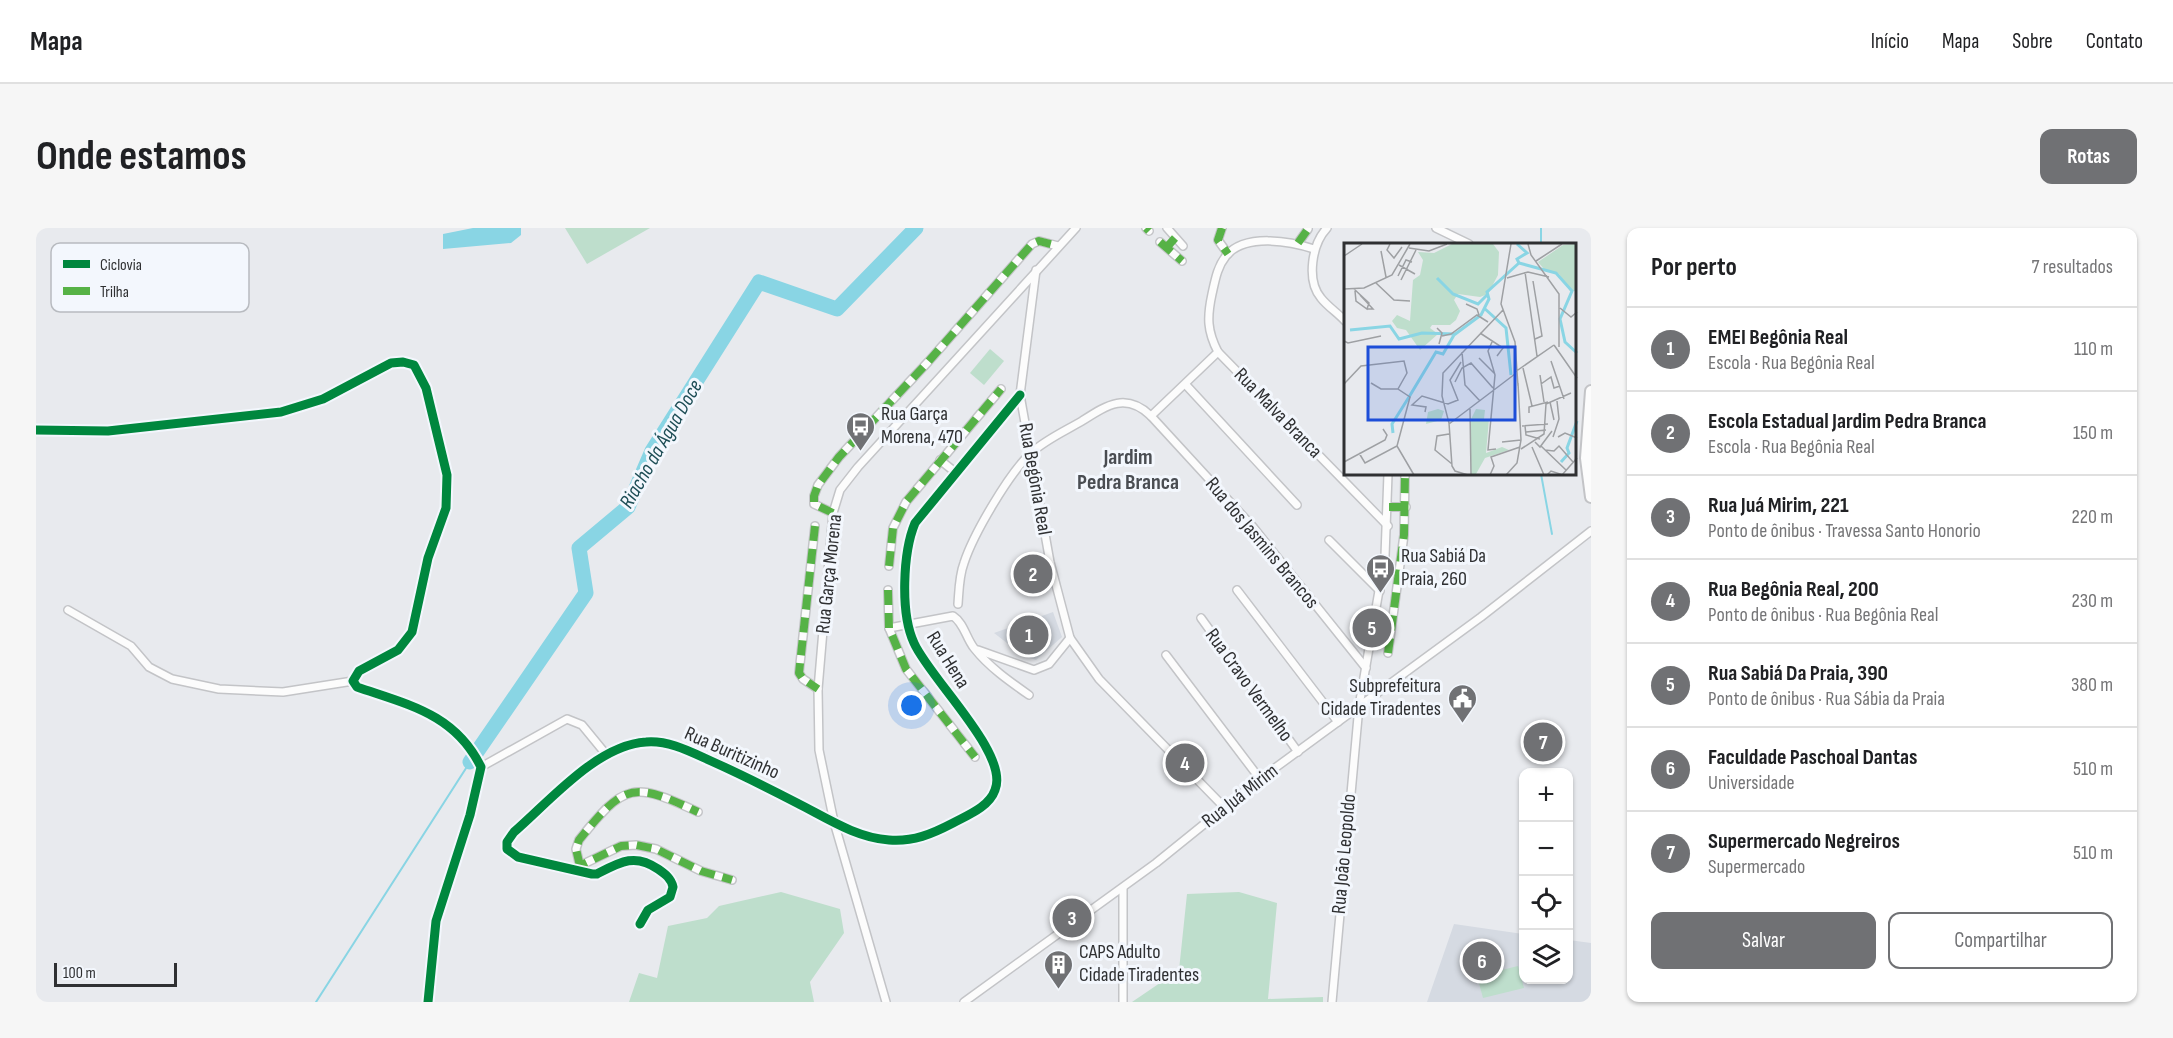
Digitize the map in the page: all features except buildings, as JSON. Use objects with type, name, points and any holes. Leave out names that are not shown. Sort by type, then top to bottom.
[{"type":"main road","points":[[1591,391],[1586,471],[1591,497]]},
{"type":"main road","points":[[1587,435],[1591,451]]},
{"type":"street","name":"Rua Garça Morena","points":[[886,1002],[834,822],[819,750],[818,689],[833,513],[840,490],[858,467],[1076,228]]},
{"type":"street","points":[[1167,228],[1183,246]]},
{"type":"street","points":[[1222,228],[1218,240],[1228,254]]},
{"type":"street","points":[[1298,243],[1308,228]]},
{"type":"street","points":[[1327,228],[1314,249],[1314,279],[1317,292],[1344,320]]},
{"type":"street","points":[[1436,228],[1467,243]]},
{"type":"street","points":[[1167,247],[1175,238]]},
{"type":"street","points":[[833,513],[814,504],[814,496],[823,477],[839,457],[928,362],[1032,244],[1040,241],[1058,246]]},
{"type":"street","points":[[1160,242],[1182,261]]},
{"type":"street","points":[[1151,416],[1218,352],[1210,337],[1207,316],[1215,278],[1228,254],[1252,243],[1298,243],[1314,249]]},
{"type":"street","name":"Rua Begônia Real","points":[[1036,270],[1020,394],[1050,562],[1070,638],[1099,679],[1224,807]]},
{"type":"street","name":"Rua Malva Branca","points":[[1218,352],[1388,526]]},
{"type":"street","points":[[36,430],[108,431],[281,412],[324,399],[391,363],[403,362],[414,365],[426,388],[447,475],[446,508],[428,558],[412,632],[398,650],[359,671],[353,681]]},
{"type":"street","points":[[1186,385],[1297,505]]},
{"type":"street","points":[[889,566],[889,548],[898,516],[916,488],[1001,389]]},
{"type":"street","name":"Rua Hena","points":[[834,822],[870,837],[912,839],[932,834],[977,810],[995,791],[997,775],[993,757],[983,739],[945,692],[918,652],[908,624],[905,584],[910,533],[918,517],[1020,394]]},
{"type":"street","name":"Rua dos Jasmins Brancos","points":[[1031,453],[1107,406],[1129,402],[1142,407],[1253,526],[1366,668]]},
{"type":"street","points":[[958,604],[960,576],[970,548],[997,500],[1031,453]]},
{"type":"street","points":[[940,460],[955,472]]},
{"type":"street","name":"Rua João Leopoldo","points":[[1332,1002],[1359,706],[1380,591],[1388,526],[1388,476]]},
{"type":"street","points":[[1388,653],[1406,507],[1405,476]]},
{"type":"street","points":[[1389,507],[1406,507]]},
{"type":"street","points":[[815,526],[799,673],[803,679],[818,689]]},
{"type":"street","name":"Rua Juá Mirim","points":[[964,1002],[1123,888],[1260,779],[1479,618],[1591,531]]},
{"type":"street","points":[[1329,540],[1380,591]]},
{"type":"street","points":[[888,590],[889,628],[906,669],[975,758]]},
{"type":"street","points":[[1237,590],[1338,722]]},
{"type":"street","points":[[68,610],[131,646],[149,667],[172,679],[219,689],[283,692],[353,681]]},
{"type":"street","points":[[889,628],[949,616],[960,621],[974,649],[1005,678],[1029,695]]},
{"type":"street","name":"Rua Cravo Vermelho","points":[[1201,618],[1298,752]]},
{"type":"street","points":[[974,649],[1034,670],[1049,664],[1070,638]]},
{"type":"street","points":[[1166,655],[1260,779]]},
{"type":"street","points":[[353,681],[357,687],[438,718],[466,741],[481,767],[470,815],[436,921],[428,1002]]},
{"type":"street","points":[[481,767],[567,719],[582,724],[605,753]]},
{"type":"street","name":"Rua Buritizinho","points":[[576,867],[518,857],[507,849],[507,842],[514,832],[605,753],[645,742],[668,744],[756,782],[834,822]]},
{"type":"street","points":[[576,867],[576,849],[579,840],[621,795],[657,794],[698,812]]},
{"type":"street","points":[[576,867],[621,846],[636,844],[656,849],[701,871],[732,880]]},
{"type":"street","points":[[576,867],[597,874],[622,861],[635,859],[651,864],[667,876],[672,883],[669,897],[648,910],[640,924]]},
{"type":"street","points":[[1123,888],[1123,1002]]},
{"type":"shaded area","points":[[1053,612],[1062,637],[1036,660],[1024,656],[994,633]]},
{"type":"shaded area","points":[[1454,924],[1519,933],[1519,984],[1573,984],[1573,941],[1591,943],[1591,1002],[1427,1002]]},
{"type":"green space","points":[[565,228],[650,228],[587,264]]},
{"type":"green space","points":[[990,349],[1004,361],[984,385],[970,373]]},
{"type":"green space","points":[[781,892],[840,909],[844,933],[810,982],[814,1002],[629,1002],[639,973],[657,978],[668,926],[707,918],[719,906]]},
{"type":"green space","points":[[1239,892],[1277,903],[1268,999],[1323,997],[1323,1002],[1132,1002],[1179,970],[1187,894]]},
{"type":"green space","points":[[1518,966],[1519,984],[1523,984],[1524,988],[1483,998],[1477,976]]},
{"type":"water","points":[[473,228],[521,228],[521,235],[511,243],[443,249],[443,234]]},
{"type":"waterway","name":"Riacho da Água Doce","points":[[470,762],[586,593],[579,548],[628,507],[652,451],[759,282],[837,309],[916,228]]},
{"type":"waterway","points":[[1541,228],[1541,243]]},
{"type":"waterway","points":[[1541,476],[1552,534]]},
{"type":"waterway","points":[[316,1002],[470,762]]},
{"type":"marked path","points":[[1146,228],[1149,231]]},
{"type":"marked path","points":[[1222,228],[1218,240],[1228,254]]},
{"type":"marked path","points":[[1298,243],[1308,229]]},
{"type":"marked path","points":[[1167,247],[1175,238]]},
{"type":"marked path","points":[[833,513],[814,504],[814,496],[818,485],[839,457],[928,362],[1032,244],[1039,241],[1058,246]]},
{"type":"marked path","points":[[1160,242],[1182,261]]},
{"type":"marked path","points":[[889,566],[893,528],[906,502],[1001,389]]},
{"type":"marked path","points":[[1388,653],[1404,535],[1405,476]]},
{"type":"marked path","points":[[1389,507],[1406,507]]},
{"type":"marked path","points":[[815,526],[799,673],[803,679],[818,689]]},
{"type":"marked path","points":[[888,590],[889,628],[906,669],[975,757]]},
{"type":"marked path","points":[[580,866],[576,849],[579,840],[619,798],[631,793],[643,792],[658,795],[698,812]]},
{"type":"marked path","points":[[573,869],[621,846],[636,845],[656,849],[701,871],[732,880]]},
{"type":"cycle path","points":[[36,430],[108,431],[281,412],[323,399],[391,363],[403,362],[414,365],[426,388],[447,475],[446,508],[428,558],[412,632],[398,650],[359,671],[353,681],[357,687],[412,706],[444,723],[470,749],[481,767],[470,815],[436,921],[428,1002]]},
{"type":"cycle path","points":[[640,924],[648,910],[670,897],[673,887],[667,876],[650,864],[635,860],[628,861],[592,874],[518,857],[507,849],[507,842],[514,832],[575,776],[610,753],[628,745],[655,742],[680,747],[754,781],[841,826],[865,835],[889,840],[906,840],[930,834],[977,810],[992,796],[995,790],[996,775],[991,757],[966,716],[914,643],[905,599],[906,566],[915,523],[1020,395]]},
{"type":"place","name":"Rua Garça Morena, 470","points":[[860,452]]},
{"type":"place","name":"Escola Estadual Jardim Pedra Branca","points":[[1033,574]]},
{"type":"place","name":"Rua Sabiá Da Praia, 260","points":[[1380,594]]},
{"type":"place","name":"Rua Sabiá Da Praia, 390","points":[[1372,628]]},
{"type":"place","name":"EMEI Begônia Real","points":[[1029,635]]},
{"type":"place","name":"Subprefeitura Cidade Tiradentes","points":[[1462,724]]},
{"type":"place","name":"Supermercado Negreiros","points":[[1543,742]]},
{"type":"place","name":"Rua Begônia Real, 200","points":[[1185,763]]},
{"type":"place","name":"Rua Juá Mirim, 221","points":[[1072,918]]},
{"type":"place","name":"Faculdade Paschoal Dantas","points":[[1482,961]]},
{"type":"place","name":"CAPS Adulto Cidade Tiradentes","points":[[1058,990]]},
{"type":"district","name":"Jardim Pedra Branca","points":[[1128,470]]}]
